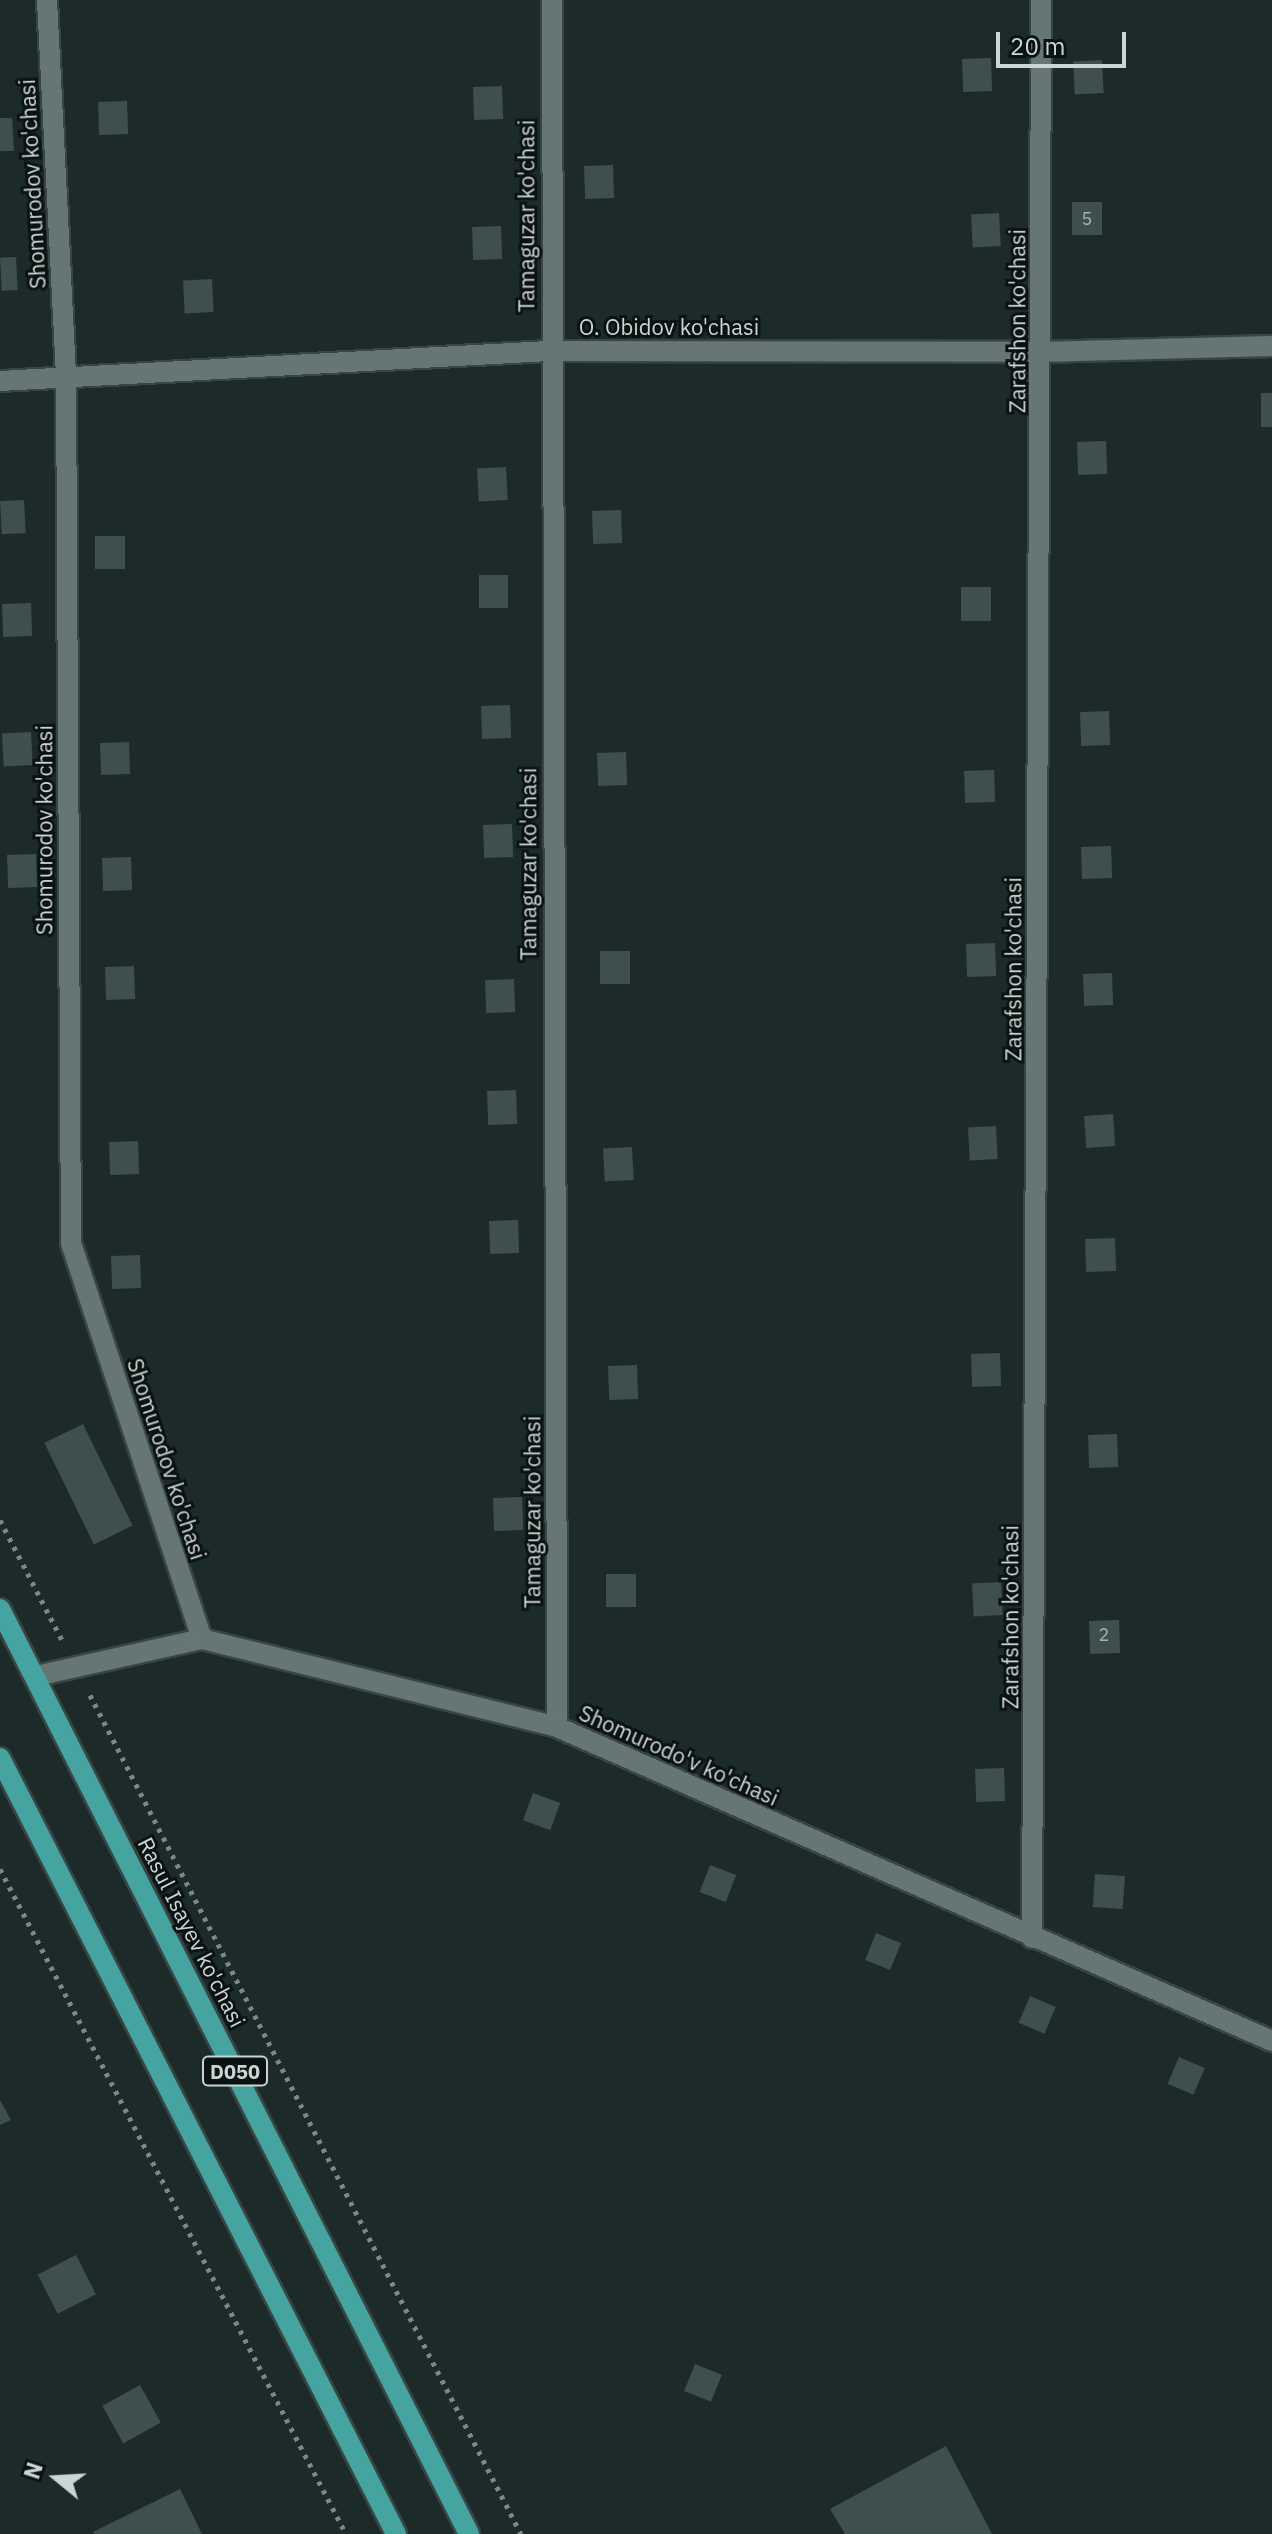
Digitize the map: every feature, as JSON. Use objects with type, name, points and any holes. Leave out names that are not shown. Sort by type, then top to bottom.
[{"type":"main road","name":"Rasul Isayev ko'chasi","points":[[0,1609],[469,2534]]},
{"type":"main road","name":"D050","points":[[0,1758],[396,2534]]},
{"type":"street","name":"Shomurodov ko'chasi","points":[[47,0],[66,377],[71,1243],[202,1639]]},
{"type":"street","name":"Tamaguzar ko'chasi","points":[[552,0],[549,351],[557,1727]]},
{"type":"street","name":"Zarafshon ko'chasi","points":[[1032,1938],[1041,0]]},
{"type":"street","name":"O. Obidov ko'chasi","points":[[0,381],[549,351],[1041,352],[1272,346]]},
{"type":"street","name":"Shomurodo'v ko'chasi","points":[[36,1676],[202,1639],[557,1727],[1272,2041]]},
{"type":"path","points":[[0,1520],[521,2534]]},
{"type":"path","points":[[0,1869],[346,2534]]},
{"type":"building","points":[[991,58],[992,91],[963,92],[962,59]]},
{"type":"building","points":[[1102,60],[1104,93],[1075,94],[1073,62]]},
{"type":"building","points":[[502,86],[503,119],[474,120],[473,87]]},
{"type":"building","points":[[127,101],[128,134],[99,135],[98,102]]},
{"type":"building","points":[[0,118],[12,118],[14,151],[0,151]]},
{"type":"building","points":[[613,165],[614,198],[585,199],[584,166]]},
{"type":"building","points":[[1072,202],[1102,202],[1102,235],[1072,235]]},
{"type":"building","points":[[999,213],[1001,246],[973,247],[971,214]]},
{"type":"building","points":[[501,226],[502,259],[473,260],[472,227]]},
{"type":"building","points":[[16,257],[18,290],[2,291],[0,258]]},
{"type":"building","points":[[212,279],[214,312],[185,313],[183,281]]},
{"type":"building","points":[[1261,393],[1272,393],[1272,427],[1261,427]]},
{"type":"building","points":[[1106,441],[1107,474],[1078,475],[1077,442]]},
{"type":"building","points":[[506,467],[508,500],[479,501],[477,469]]},
{"type":"building","points":[[24,500],[26,533],[2,534],[0,501]]},
{"type":"building","points":[[621,510],[622,543],[593,544],[592,511]]},
{"type":"building","points":[[95,536],[125,536],[125,569],[95,569]]},
{"type":"building","points":[[479,575],[508,575],[508,608],[479,608]]},
{"type":"building","points":[[961,587],[991,587],[991,621],[961,621]]},
{"type":"building","points":[[31,603],[32,636],[3,637],[2,604]]},
{"type":"building","points":[[510,705],[511,738],[482,739],[481,706]]},
{"type":"building","points":[[1109,711],[1110,745],[1081,746],[1080,712]]},
{"type":"building","points":[[31,732],[33,765],[4,766],[2,734]]},
{"type":"building","points":[[129,742],[130,774],[101,775],[100,743]]},
{"type":"building","points":[[626,752],[627,785],[598,786],[597,753]]},
{"type":"building","points":[[994,770],[995,802],[965,803],[964,771]]},
{"type":"building","points":[[512,824],[513,857],[484,858],[483,825]]},
{"type":"building","points":[[1111,846],[1112,878],[1082,879],[1081,847]]},
{"type":"building","points":[[36,854],[37,887],[8,888],[7,855]]},
{"type":"building","points":[[131,857],[132,890],[103,891],[102,858]]},
{"type":"building","points":[[995,943],[996,976],[967,977],[966,944]]},
{"type":"building","points":[[600,951],[630,951],[630,984],[600,984]]},
{"type":"building","points":[[134,966],[135,999],[106,1000],[105,967]]},
{"type":"building","points":[[1112,973],[1113,1005],[1084,1006],[1083,974]]},
{"type":"building","points":[[514,979],[515,1012],[486,1013],[485,980]]},
{"type":"building","points":[[516,1090],[517,1124],[488,1125],[487,1091]]},
{"type":"building","points":[[1113,1114],[1115,1146],[1086,1148],[1084,1116]]},
{"type":"building","points":[[996,1126],[998,1159],[970,1160],[968,1127]]},
{"type":"building","points":[[138,1141],[139,1174],[110,1175],[109,1142]]},
{"type":"building","points":[[632,1147],[634,1180],[605,1181],[603,1149]]},
{"type":"building","points":[[518,1220],[519,1253],[490,1254],[489,1221]]},
{"type":"building","points":[[1115,1238],[1116,1271],[1086,1272],[1085,1239]]},
{"type":"building","points":[[140,1255],[141,1288],[112,1289],[111,1256]]},
{"type":"building","points":[[1000,1353],[1001,1386],[972,1387],[971,1354]]},
{"type":"building","points":[[637,1365],[638,1399],[609,1400],[608,1366]]},
{"type":"building","points":[[83,1424],[133,1526],[94,1544],[44,1443]]},
{"type":"building","points":[[1117,1434],[1118,1467],[1089,1468],[1088,1435]]},
{"type":"building","points":[[522,1497],[523,1530],[494,1531],[493,1498]]},
{"type":"building","points":[[606,1574],[636,1574],[636,1607],[606,1607]]},
{"type":"building","points":[[1001,1582],[1003,1615],[974,1616],[972,1584]]},
{"type":"building","points":[[1119,1620],[1120,1653],[1090,1654],[1089,1621]]},
{"type":"building","points":[[1004,1768],[1005,1801],[976,1802],[975,1769]]},
{"type":"building","points":[[533,1793],[560,1803],[550,1830],[523,1820]]},
{"type":"building","points":[[710,1865],[736,1875],[726,1902],[700,1892]]},
{"type":"building","points":[[1095,1874],[1125,1876],[1123,1909],[1093,1907]]},
{"type":"building","points":[[876,1933],[901,1943],[890,1970],[865,1960]]},
{"type":"building","points":[[1030,1996],[1056,2007],[1044,2034],[1019,2023]]},
{"type":"building","points":[[1179,2057],[1205,2068],[1193,2095],[1168,2084]]},
{"type":"building","points":[[0,2100],[11,2120],[0,2125]]},
{"type":"building","points":[[76,2255],[96,2294],[58,2314],[38,2275]]},
{"type":"building","points":[[695,2364],[722,2375],[711,2402],[684,2391]]},
{"type":"building","points":[[140,2385],[161,2423],[123,2443],[102,2406]]},
{"type":"building","points":[[946,2446],[992,2534],[845,2534],[830,2509]]},
{"type":"building","points":[[180,2489],[202,2534],[94,2534],[93,2532]]}]
